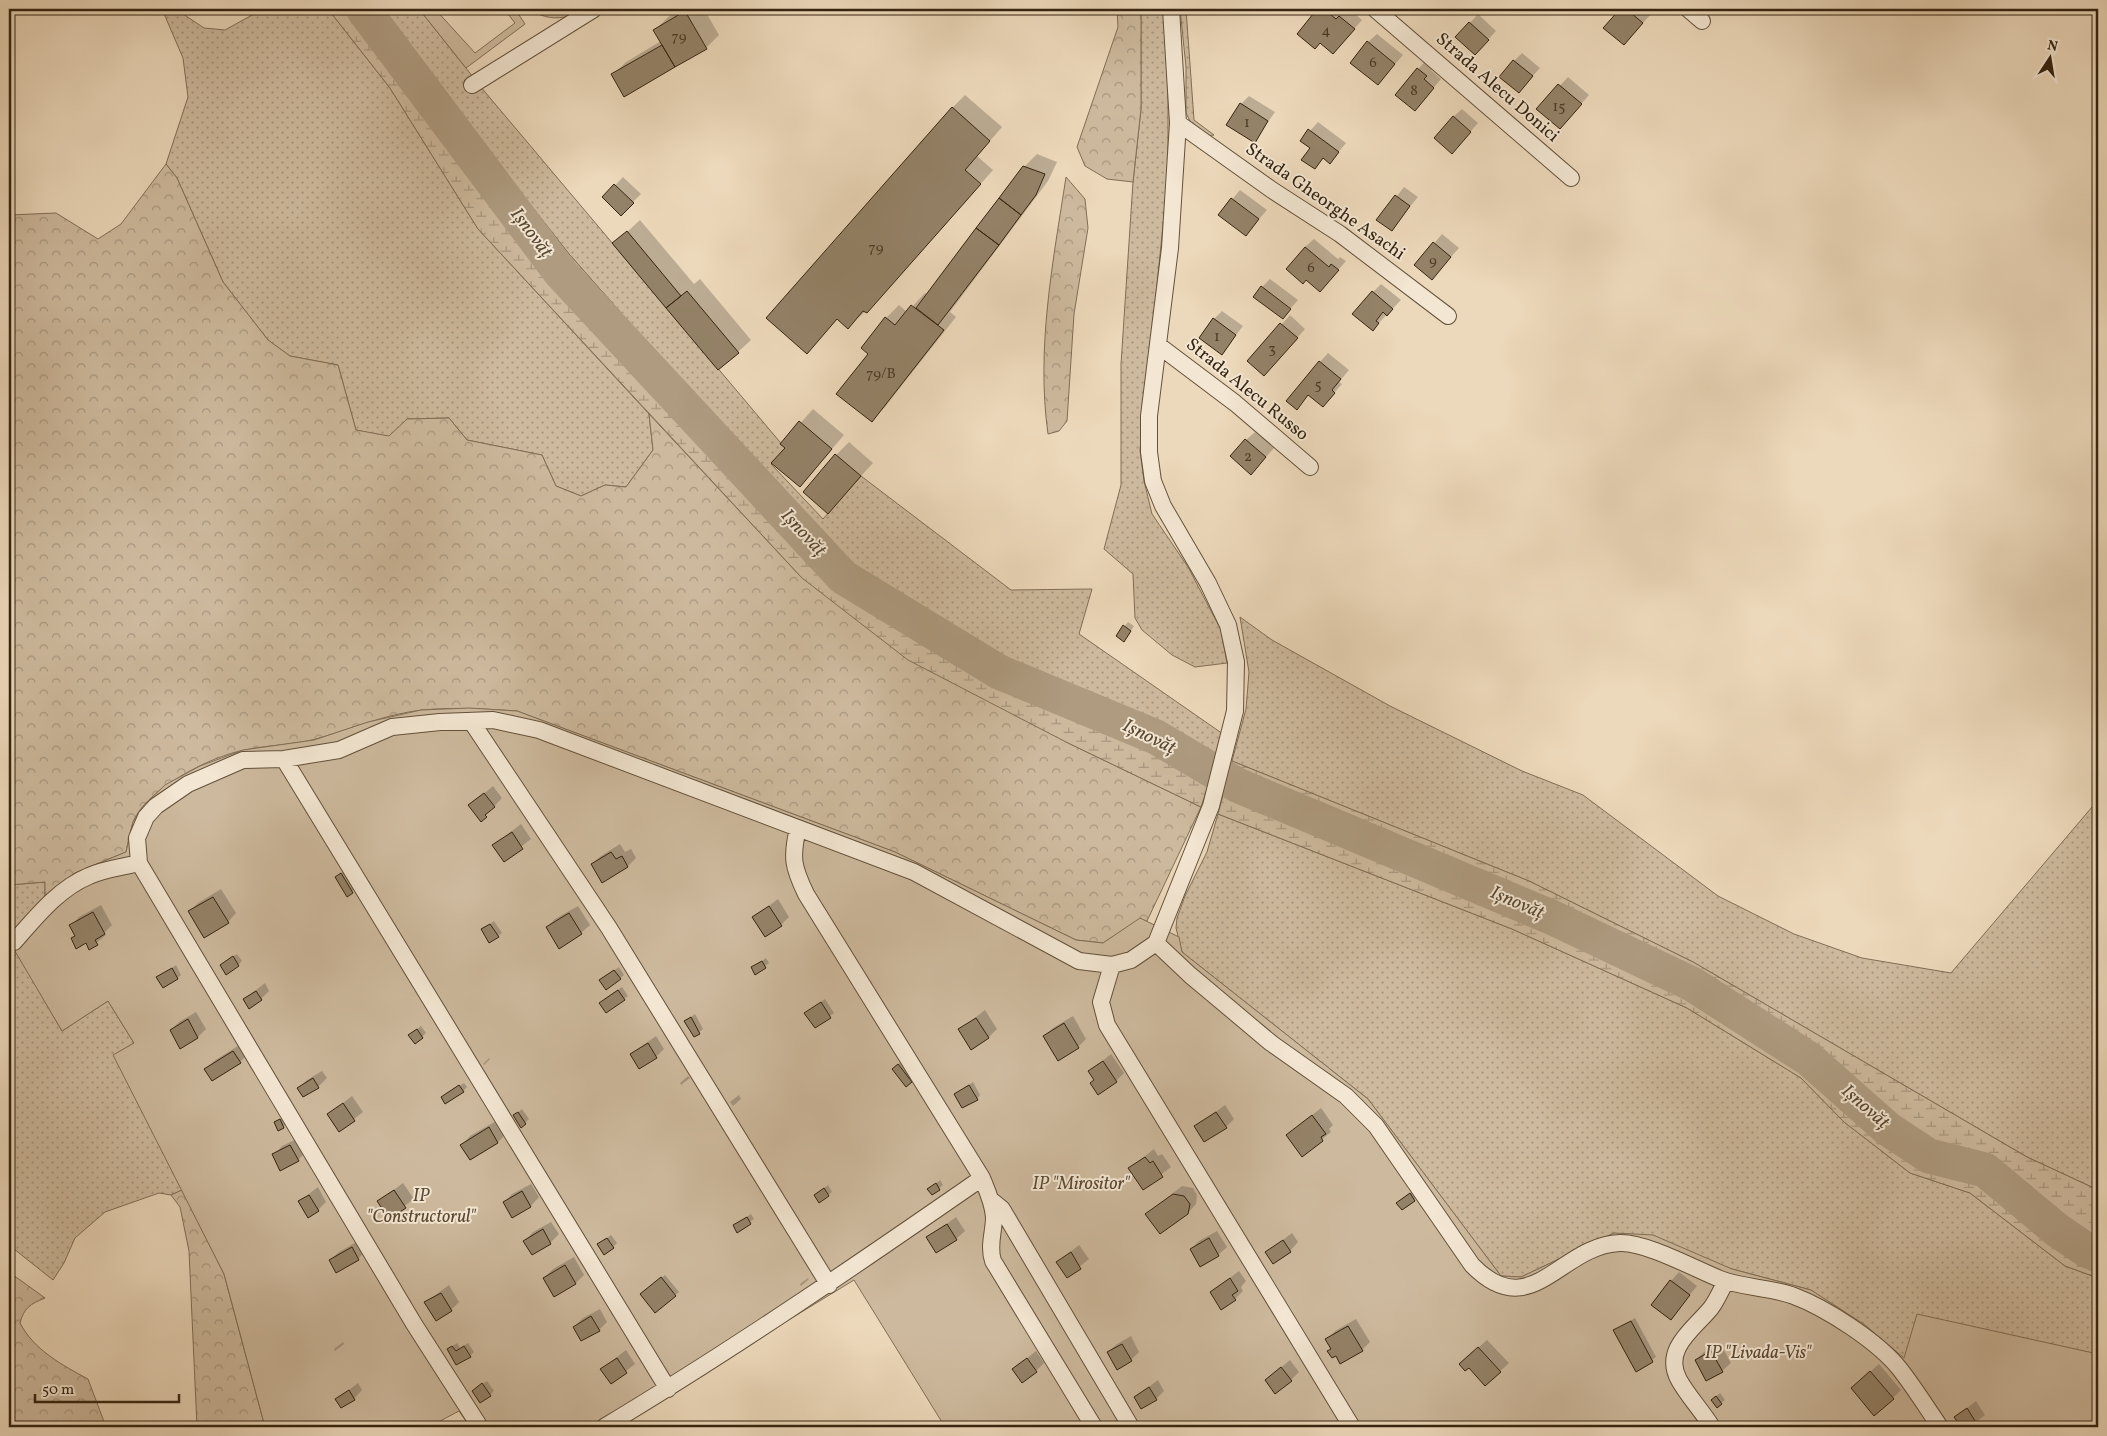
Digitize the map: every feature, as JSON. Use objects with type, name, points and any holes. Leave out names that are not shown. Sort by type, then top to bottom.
[{"type":"street","points":[[472,85],[594,9]]},
{"type":"street","points":[[480,1427],[414,1324],[139,863],[138,838],[146,817],[156,806],[188,784],[243,760],[284,759],[339,750],[392,727],[493,720],[539,730],[914,872],[1079,962],[1112,965],[1131,960],[1156,943],[1211,806],[1235,711],[1236,662],[1228,625],[1208,583],[1163,506],[1153,481],[1149,452],[1149,416],[1170,248],[1178,123],[1171,9]]},
{"type":"street","name":"Strada Alecu Donici","points":[[1375,9],[1571,178]]},
{"type":"street","points":[[1688,9],[1702,21]]},
{"type":"street","name":"Strada Gheorghe Asachi","points":[[1178,123],[1272,190],[1354,244],[1448,316]]},
{"type":"street","name":"Strada Alecu Russo","points":[[1158,345],[1236,403],[1310,467]]},
{"type":"street","points":[[471,721],[609,928],[829,1285]]},
{"type":"street","points":[[284,759],[668,1389]]},
{"type":"street","points":[[798,828],[794,845],[794,869],[806,894],[982,1178],[991,1200],[994,1218],[990,1253],[993,1261],[1094,1427]]},
{"type":"street","points":[[14,942],[42,910],[76,882],[92,874],[139,863]]},
{"type":"street","points":[[1156,943],[1190,975],[1271,1043],[1346,1096],[1376,1126],[1472,1265],[1486,1280],[1509,1289],[1528,1287],[1579,1257],[1620,1243],[1642,1247],[1726,1281],[1792,1295],[1835,1316],[1864,1337],[1898,1367],[1940,1427]]},
{"type":"street","points":[[1112,965],[1101,1002],[1107,1025],[1352,1427]]},
{"type":"street","points":[[604,1427],[668,1389],[829,1285],[982,1178]]},
{"type":"street","points":[[991,1200],[1002,1209],[1131,1427]]},
{"type":"street","points":[[1712,1427],[1679,1379],[1674,1365],[1675,1354],[1687,1333],[1713,1306],[1726,1281]]},
{"type":"green space","points":[[162,9],[181,9],[186,16],[204,28],[225,30],[263,9],[328,9],[390,88],[478,229],[649,414],[653,450],[626,487],[605,485],[581,496],[556,486],[542,455],[467,440],[449,418],[407,419],[389,437],[356,430],[338,365],[290,356],[268,340],[223,282],[177,178],[166,164],[188,97],[183,58]]},
{"type":"green space","points":[[328,9],[377,9],[569,254],[749,458],[852,568],[999,662],[1154,724],[1218,756],[1201,807],[1066,742],[908,660],[802,578],[478,229],[390,88]]},
{"type":"green space","points":[[377,9],[419,9],[485,92],[785,448],[771,464],[823,519],[861,476],[1011,590],[1092,589],[1079,634],[1223,734],[1218,756],[1154,724],[999,662],[852,568],[749,458],[569,254]]},
{"type":"green space","points":[[419,9],[435,9],[475,53],[515,23],[504,9],[515,9],[525,24],[466,68]]},
{"type":"green space","points":[[545,9],[562,9],[567,12],[573,9],[584,9],[572,15],[556,18],[538,14]]},
{"type":"green space","points":[[1117,9],[1141,9],[1141,109],[1133,182],[1107,179],[1085,166],[1077,147],[1118,27]]},
{"type":"green space","points":[[1141,9],[1163,9],[1168,85],[1168,177],[1140,450],[1144,481],[1152,514],[1188,567],[1221,630],[1227,663],[1195,667],[1172,655],[1142,630],[1135,618],[1133,574],[1104,549],[1121,485],[1121,364],[1133,182],[1141,109]]},
{"type":"green space","points":[[1180,9],[1186,9],[1194,120],[1214,135],[1206,136],[1192,125],[1186,113],[1186,67]]},
{"type":"green space","points":[[166,164],[177,178],[223,282],[268,340],[290,356],[338,365],[356,430],[389,436],[407,419],[449,418],[467,440],[542,455],[556,486],[581,496],[605,485],[626,487],[653,450],[649,414],[802,578],[1066,742],[1201,807],[1147,921],[1140,919],[1103,943],[1076,940],[895,852],[517,711],[470,709],[434,709],[409,712],[382,718],[316,739],[245,750],[215,759],[181,776],[151,798],[140,810],[133,822],[126,852],[75,873],[45,897],[45,882],[9,885],[9,215],[56,213],[98,239],[121,224]]},
{"type":"green space","points":[[1066,177],[1085,199],[1088,228],[1074,314],[1067,421],[1059,431],[1048,434],[1044,370],[1045,337],[1051,273]]},
{"type":"green space","points":[[1240,617],[1272,640],[1390,706],[1522,771],[1583,795],[1718,896],[1794,934],[1862,958],[1951,973],[2098,800],[2098,1190],[2027,1157],[1693,962],[1529,881],[1232,761],[1246,709],[1249,672]]},
{"type":"green space","points":[[469,708],[517,711],[895,852],[1076,940],[1103,943],[1140,918],[1179,937],[1182,952],[1368,1099],[1501,1276],[1521,1277],[1614,1233],[1653,1235],[1732,1269],[1811,1290],[1865,1325],[1904,1358],[1917,1314],[2098,1354],[2098,1427],[945,1427],[854,1280],[613,1427],[470,1427],[459,1411],[429,1427],[265,1427],[224,1274],[113,1055],[134,1043],[108,1001],[62,1031],[9,941],[45,897],[75,873],[126,852],[133,822],[143,806],[165,785],[200,766],[243,750],[314,740],[368,722],[421,710]]},
{"type":"green space","points":[[1232,761],[1529,881],[1693,962],[2027,1157],[2098,1190],[2098,1278],[2065,1266],[1970,1193],[1910,1173],[1844,1122],[1801,1078],[1687,1008],[1512,929],[1218,814]]},
{"type":"green space","points":[[1218,814],[1512,929],[1687,1008],[1801,1078],[1844,1122],[1910,1173],[1970,1193],[2065,1266],[2098,1278],[2098,1354],[1918,1375],[1811,1290],[1732,1269],[1614,1233],[1521,1277],[1501,1276],[1368,1099],[1182,952],[1176,928],[1177,918],[1185,896],[1207,852]]},
{"type":"green space","points":[[45,882],[45,897],[9,938],[9,885]]},
{"type":"green space","points":[[17,953],[62,1031],[108,1001],[134,1043],[114,1055],[182,1190],[171,1195],[159,1193],[105,1212],[75,1238],[64,1263],[53,1280],[9,1245],[9,963]]},
{"type":"green space","points":[[182,1190],[224,1274],[265,1427],[197,1427],[189,1251],[180,1207],[171,1195]]},
{"type":"green space","points":[[9,1272],[45,1298],[32,1305],[23,1314],[20,1323],[26,1333],[50,1356],[88,1379],[106,1427],[9,1427]]},
{"type":"building","points":[[1317,9],[1324,9],[1336,19],[1339,16],[1355,29],[1333,54],[1320,43],[1315,49],[1297,34]]},
{"type":"building","points":[[1620,9],[1626,9],[1643,23],[1624,45],[1603,28]]},
{"type":"building","points":[[685,11],[707,49],[675,67],[653,30]]},
{"type":"building","points":[[1469,22],[1489,40],[1475,55],[1455,37]]},
{"type":"building","points":[[1367,41],[1395,64],[1378,85],[1350,63]]},
{"type":"building","points":[[662,45],[675,67],[624,97],[611,74]]},
{"type":"building","points":[[1513,60],[1533,76],[1519,93],[1499,77]]},
{"type":"building","points":[[1417,68],[1427,76],[1424,79],[1434,88],[1415,111],[1395,95]]},
{"type":"building","points":[[1558,84],[1582,104],[1560,129],[1536,109]]},
{"type":"building","points":[[1240,103],[1268,121],[1255,143],[1226,125]]},
{"type":"building","points":[[952,107],[990,141],[965,170],[981,184],[867,313],[863,311],[848,329],[837,319],[807,354],[766,318]]},
{"type":"building","points":[[1453,116],[1471,132],[1452,154],[1434,138]]},
{"type":"building","points":[[1308,129],[1339,152],[1330,164],[1323,158],[1315,169],[1301,160],[1310,148],[1300,141]]},
{"type":"building","points":[[1023,166],[1045,174],[1036,195],[1021,215],[999,198]]},
{"type":"building","points":[[614,184],[634,203],[621,216],[602,197]]},
{"type":"building","points":[[1395,195],[1410,206],[1392,231],[1376,220]]},
{"type":"building","points":[[999,198],[1021,215],[999,245],[976,228]]},
{"type":"building","points":[[1231,198],[1259,219],[1246,236],[1218,215]]},
{"type":"building","points":[[976,228],[999,245],[938,325],[916,308]]},
{"type":"building","points":[[627,231],[681,296],[666,308],[612,243]]},
{"type":"building","points":[[1433,242],[1451,257],[1432,280],[1414,265]]},
{"type":"building","points":[[1305,247],[1329,267],[1331,264],[1339,270],[1320,292],[1306,280],[1303,284],[1286,269]]},
{"type":"building","points":[[1261,286],[1291,309],[1283,319],[1253,297]]},
{"type":"building","points":[[687,291],[739,353],[718,370],[666,308]]},
{"type":"building","points":[[1372,291],[1393,309],[1387,316],[1383,312],[1376,321],[1379,323],[1373,331],[1352,314]]},
{"type":"building","points":[[911,305],[944,330],[872,422],[836,394],[868,354],[861,348],[885,317],[895,325]]},
{"type":"building","points":[[1213,318],[1236,335],[1222,355],[1199,338]]},
{"type":"building","points":[[1280,323],[1298,338],[1264,376],[1247,361]]},
{"type":"building","points":[[1319,361],[1341,379],[1332,390],[1335,393],[1323,407],[1308,395],[1297,410],[1286,401]]},
{"type":"building","points":[[799,421],[832,449],[800,487],[771,463],[785,448],[780,444]]},
{"type":"building","points":[[1245,439],[1266,457],[1251,475],[1230,456]]},
{"type":"building","points":[[835,454],[861,476],[828,514],[803,492]]},
{"type":"building","points":[[1123,625],[1131,631],[1124,642],[1116,636]]},
{"type":"building","points":[[484,793],[495,807],[485,815],[487,817],[481,822],[468,805]]},
{"type":"building","points":[[512,832],[523,849],[504,862],[492,845]]},
{"type":"building","points":[[611,852],[616,859],[622,856],[628,867],[602,883],[591,864]]},
{"type":"building","points":[[341,873],[353,893],[347,897],[335,877]]},
{"type":"building","points":[[213,897],[229,923],[204,938],[188,911]]},
{"type":"building","points":[[769,906],[782,926],[765,937],[752,917]]},
{"type":"building","points":[[93,912],[105,934],[95,940],[98,945],[89,950],[86,943],[76,949],[71,938],[75,936],[69,925]]},
{"type":"building","points":[[569,913],[582,934],[559,949],[546,927]]},
{"type":"building","points":[[490,924],[499,937],[489,943],[481,929]]},
{"type":"building","points":[[233,956],[239,966],[226,975],[220,965]]},
{"type":"building","points":[[762,961],[766,968],[755,975],[751,967]]},
{"type":"building","points":[[172,968],[178,979],[163,988],[156,977]]},
{"type":"building","points":[[614,970],[621,979],[606,990],[599,980]]},
{"type":"building","points":[[618,990],[625,1000],[606,1013],[599,1003]]},
{"type":"building","points":[[256,991],[262,1000],[249,1009],[243,999]]},
{"type":"building","points":[[821,1002],[831,1018],[815,1028],[804,1013]]},
{"type":"building","points":[[691,1017],[700,1034],[694,1037],[684,1021]]},
{"type":"building","points":[[976,1018],[989,1038],[971,1050],[958,1029]]},
{"type":"building","points":[[188,1019],[198,1038],[180,1049],[170,1030]]},
{"type":"building","points":[[1064,1023],[1079,1048],[1058,1061],[1043,1036]]},
{"type":"building","points":[[417,1029],[423,1038],[415,1044],[408,1035]]},
{"type":"building","points":[[648,1043],[657,1058],[639,1069],[630,1054]]},
{"type":"building","points":[[233,1051],[241,1063],[212,1081],[204,1069]]},
{"type":"building","points":[[1103,1061],[1117,1082],[1098,1095],[1090,1083],[1094,1080],[1088,1071]]},
{"type":"building","points":[[898,1064],[912,1082],[906,1087],[892,1069]]},
{"type":"building","points":[[313,1078],[319,1088],[303,1097],[297,1088]]},
{"type":"building","points":[[459,1085],[464,1092],[445,1104],[441,1097]]},
{"type":"building","points":[[969,1085],[978,1100],[962,1108],[954,1094]]},
{"type":"building","points":[[343,1103],[355,1121],[339,1132],[327,1114]]},
{"type":"building","points":[[518,1112],[526,1124],[521,1128],[513,1115]]},
{"type":"building","points":[[1216,1112],[1227,1128],[1204,1142],[1194,1126]]},
{"type":"building","points":[[1312,1115],[1326,1134],[1321,1137],[1323,1141],[1302,1157],[1286,1135]]},
{"type":"building","points":[[280,1119],[284,1128],[278,1131],[274,1122]]},
{"type":"building","points":[[489,1127],[498,1143],[470,1160],[460,1145]]},
{"type":"building","points":[[290,1145],[299,1161],[280,1171],[272,1154]]},
{"type":"building","points":[[1145,1157],[1150,1163],[1153,1161],[1163,1177],[1143,1190],[1128,1168]]},
{"type":"building","points":[[936,1183],[940,1190],[932,1195],[927,1189]]},
{"type":"building","points":[[824,1188],[829,1196],[819,1203],[814,1195]]},
{"type":"building","points":[[394,1190],[406,1208],[389,1219],[377,1201]]},
{"type":"building","points":[[522,1191],[531,1207],[512,1218],[503,1202]]},
{"type":"building","points":[[1410,1193],[1415,1201],[1402,1210],[1396,1203]]},
{"type":"building","points":[[1173,1194],[1184,1196],[1190,1204],[1188,1214],[1160,1234],[1145,1214]]},
{"type":"building","points":[[309,1195],[319,1211],[308,1218],[298,1201]]},
{"type":"building","points":[[747,1217],[751,1224],[737,1233],[733,1225]]},
{"type":"building","points":[[947,1224],[957,1240],[936,1253],[926,1237]]},
{"type":"building","points":[[543,1229],[551,1244],[532,1255],[523,1241]]},
{"type":"building","points":[[607,1238],[614,1248],[604,1255],[597,1244]]},
{"type":"building","points":[[1209,1238],[1219,1256],[1200,1267],[1190,1249]]},
{"type":"building","points":[[1283,1240],[1291,1252],[1273,1264],[1265,1252]]},
{"type":"building","points":[[352,1247],[359,1260],[336,1273],[329,1260]]},
{"type":"building","points":[[1071,1252],[1081,1269],[1067,1278],[1056,1262]]},
{"type":"building","points":[[565,1265],[576,1284],[554,1297],[543,1278]]},
{"type":"building","points":[[661,1277],[676,1296],[655,1313],[640,1294]]},
{"type":"building","points":[[1230,1278],[1238,1291],[1232,1295],[1236,1300],[1221,1310],[1210,1292]]},
{"type":"building","points":[[1670,1280],[1690,1295],[1671,1320],[1651,1305]]},
{"type":"building","points":[[441,1293],[452,1311],[436,1321],[424,1302]]},
{"type":"building","points":[[591,1316],[600,1331],[581,1341],[573,1327]]},
{"type":"building","points":[[1631,1321],[1653,1362],[1636,1372],[1613,1330]]},
{"type":"building","points":[[1348,1326],[1363,1351],[1340,1364],[1336,1356],[1332,1358],[1327,1351],[1331,1349],[1325,1339]]},
{"type":"building","points":[[1122,1344],[1132,1361],[1117,1370],[1107,1352]]},
{"type":"building","points":[[452,1346],[456,1351],[464,1346],[471,1357],[456,1365],[447,1349]]},
{"type":"building","points":[[1478,1347],[1501,1372],[1485,1386],[1469,1368],[1465,1371],[1459,1364]]},
{"type":"building","points":[[1711,1351],[1723,1372],[1706,1381],[1695,1360]]},
{"type":"building","points":[[617,1358],[627,1373],[611,1384],[600,1369]]},
{"type":"building","points":[[1027,1358],[1037,1372],[1022,1383],[1012,1369]]},
{"type":"building","points":[[1281,1367],[1292,1381],[1275,1394],[1265,1380]]},
{"type":"building","points":[[1870,1371],[1894,1399],[1874,1416],[1851,1388]]},
{"type":"building","points":[[482,1383],[491,1396],[480,1403],[472,1391]]},
{"type":"building","points":[[1149,1387],[1157,1400],[1141,1409],[1134,1397]]},
{"type":"building","points":[[349,1390],[355,1400],[341,1408],[335,1399]]},
{"type":"building","points":[[1716,1396],[1722,1404],[1717,1408],[1711,1400]]},
{"type":"building","points":[[1967,1408],[1977,1424],[1972,1427],[1961,1427],[1954,1417]]},
{"type":"waterway","name":"Ișnovăț","points":[[363,9],[560,272],[843,577],[999,672],[1156,737],[1237,785],[1551,917],[1692,984],[1809,1059],[1888,1129],[1929,1156],[1985,1170],[2057,1230],[2088,1251],[2098,1255]]},
{"type":"park label","name":"IP \"Mirositor\"","points":[[1081,1184]]},
{"type":"park label","name":"IP \"Constructorul\"","points":[[421,1206]]},
{"type":"park label","name":"IP \"Livada-Vis\"","points":[[1758,1353]]}]
